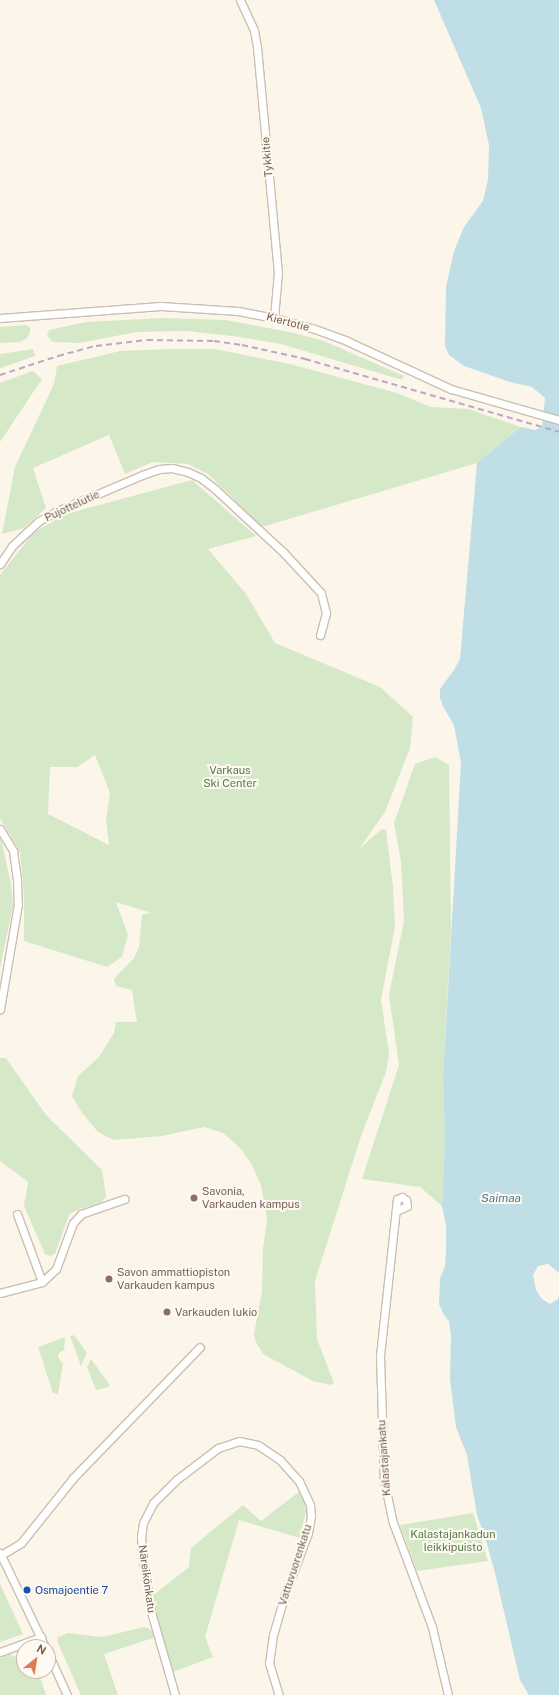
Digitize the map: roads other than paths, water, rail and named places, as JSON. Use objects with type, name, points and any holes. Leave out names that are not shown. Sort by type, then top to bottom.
[{"type":"street","name":"Tykkitie","points":[[240,0],[254,30],[257,47],[278,272],[274,318]]},
{"type":"street","name":"Kiertotie","points":[[0,318],[161,306],[238,311],[274,318],[312,328],[451,388],[534,414],[559,420]]},
{"type":"street","name":"Pujottelutie","points":[[0,564],[12,546],[39,521],[55,512],[159,469],[172,468],[188,472],[201,478],[216,489],[284,553],[321,593],[326,613],[320,635]]},
{"type":"street","points":[[0,829],[13,851],[17,880],[18,904],[0,1009]]},
{"type":"street","points":[[0,1293],[42,1282],[56,1269],[73,1223],[81,1214],[124,1198]]},
{"type":"street","name":"Kalastajankatu","points":[[396,1211],[380,1356],[380,1400],[387,1500],[392,1520],[409,1557],[432,1627],[448,1695]]},
{"type":"street","points":[[17,1214],[42,1282]]},
{"type":"street","points":[[0,1652],[41,1637],[0,1554],[21,1543],[73,1478],[200,1347]]},
{"type":"street","name":"Näreikönkatu","points":[[175,1695],[153,1622],[150,1605],[141,1537],[146,1513],[161,1493],[218,1448],[239,1441],[254,1443],[266,1450]]},
{"type":"street","name":"Vattuvuorenkatu","points":[[266,1450],[284,1464],[299,1482],[306,1493],[311,1516],[308,1532],[285,1594],[273,1635],[269,1663],[279,1695]]},
{"type":"street","points":[[56,1671],[67,1695]]},
{"type":"water","name":"Saimaa","points":[[434,0],[559,0],[559,1273],[548,1264],[538,1266],[533,1275],[536,1290],[542,1299],[550,1304],[558,1299],[559,1295],[559,1695],[529,1695],[520,1680],[495,1573],[477,1515],[467,1455],[456,1427],[450,1379],[451,1336],[449,1321],[444,1315],[439,1304],[440,1279],[445,1266],[446,1252],[446,1225],[442,1206],[445,1138],[443,1078],[461,763],[454,725],[443,706],[440,698],[440,689],[460,659],[477,463],[521,427],[535,430],[542,427],[545,398],[532,387],[510,382],[464,366],[449,355],[445,346],[446,287],[454,251],[464,227],[483,201],[488,179],[489,145],[481,108]]},
{"type":"railway","points":[[0,375],[58,356],[96,346],[147,340],[214,341],[242,345],[305,359],[559,432]]},
{"type":"place","name":"Savonia, Varkauden kampus","points":[[194,1198]]},
{"type":"place","name":"Savon ammattiopiston Varkauden kampus","points":[[109,1279]]},
{"type":"place","name":"Varkauden lukio","points":[[167,1312]]},
{"type":"place","name":"Osmajoentie 7","points":[[27,1590]]},
{"type":"park label","name":"Varkaus Ski Center","points":[[230,777]]},
{"type":"park label","name":"Kalastajankadun leikkipuisto","points":[[453,1541]]}]
